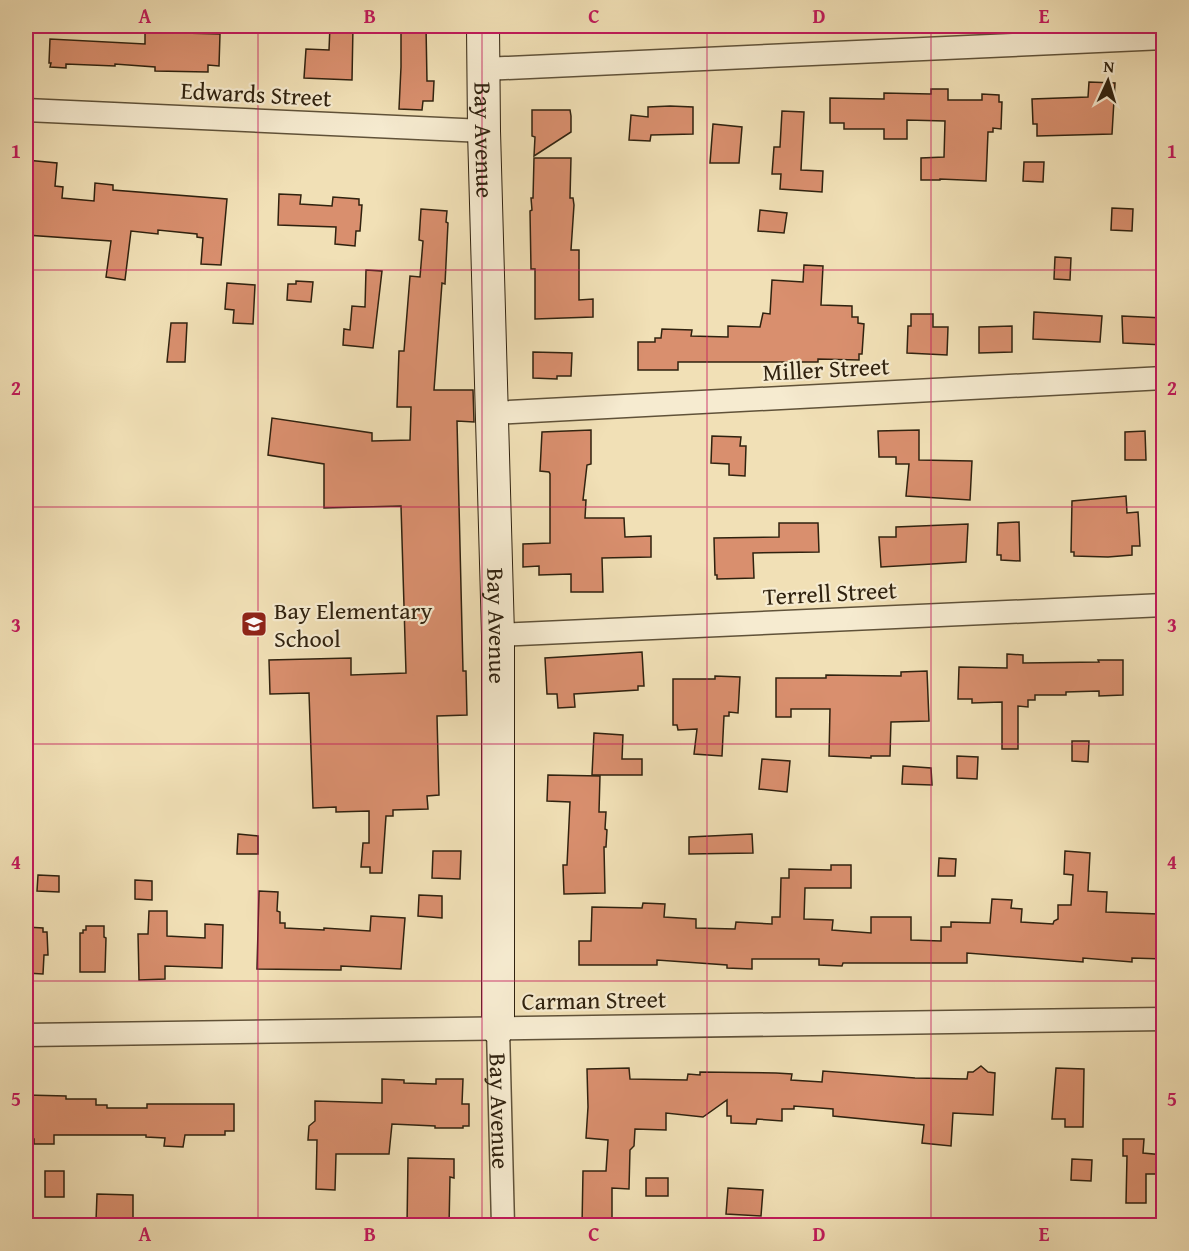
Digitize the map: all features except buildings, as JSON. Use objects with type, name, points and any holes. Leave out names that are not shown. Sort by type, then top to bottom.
[{"type":"street","name":"Bay Avenue","points":[[483,26],[498,635],[498,1029],[503,1226]]},
{"type":"street","points":[[484,69],[1041,34],[1164,38]]},
{"type":"street","name":"Edwards Street","points":[[26,110],[484,131]]},
{"type":"street","name":"Miller Street","points":[[491,413],[1164,378]]},
{"type":"street","name":"Terrell Street","points":[[498,635],[1164,605]]},
{"type":"street","name":"Carman Street","points":[[26,1035],[1164,1019]]},
{"type":"place","name":"Bay Elementary School","points":[[254,624]]}]
